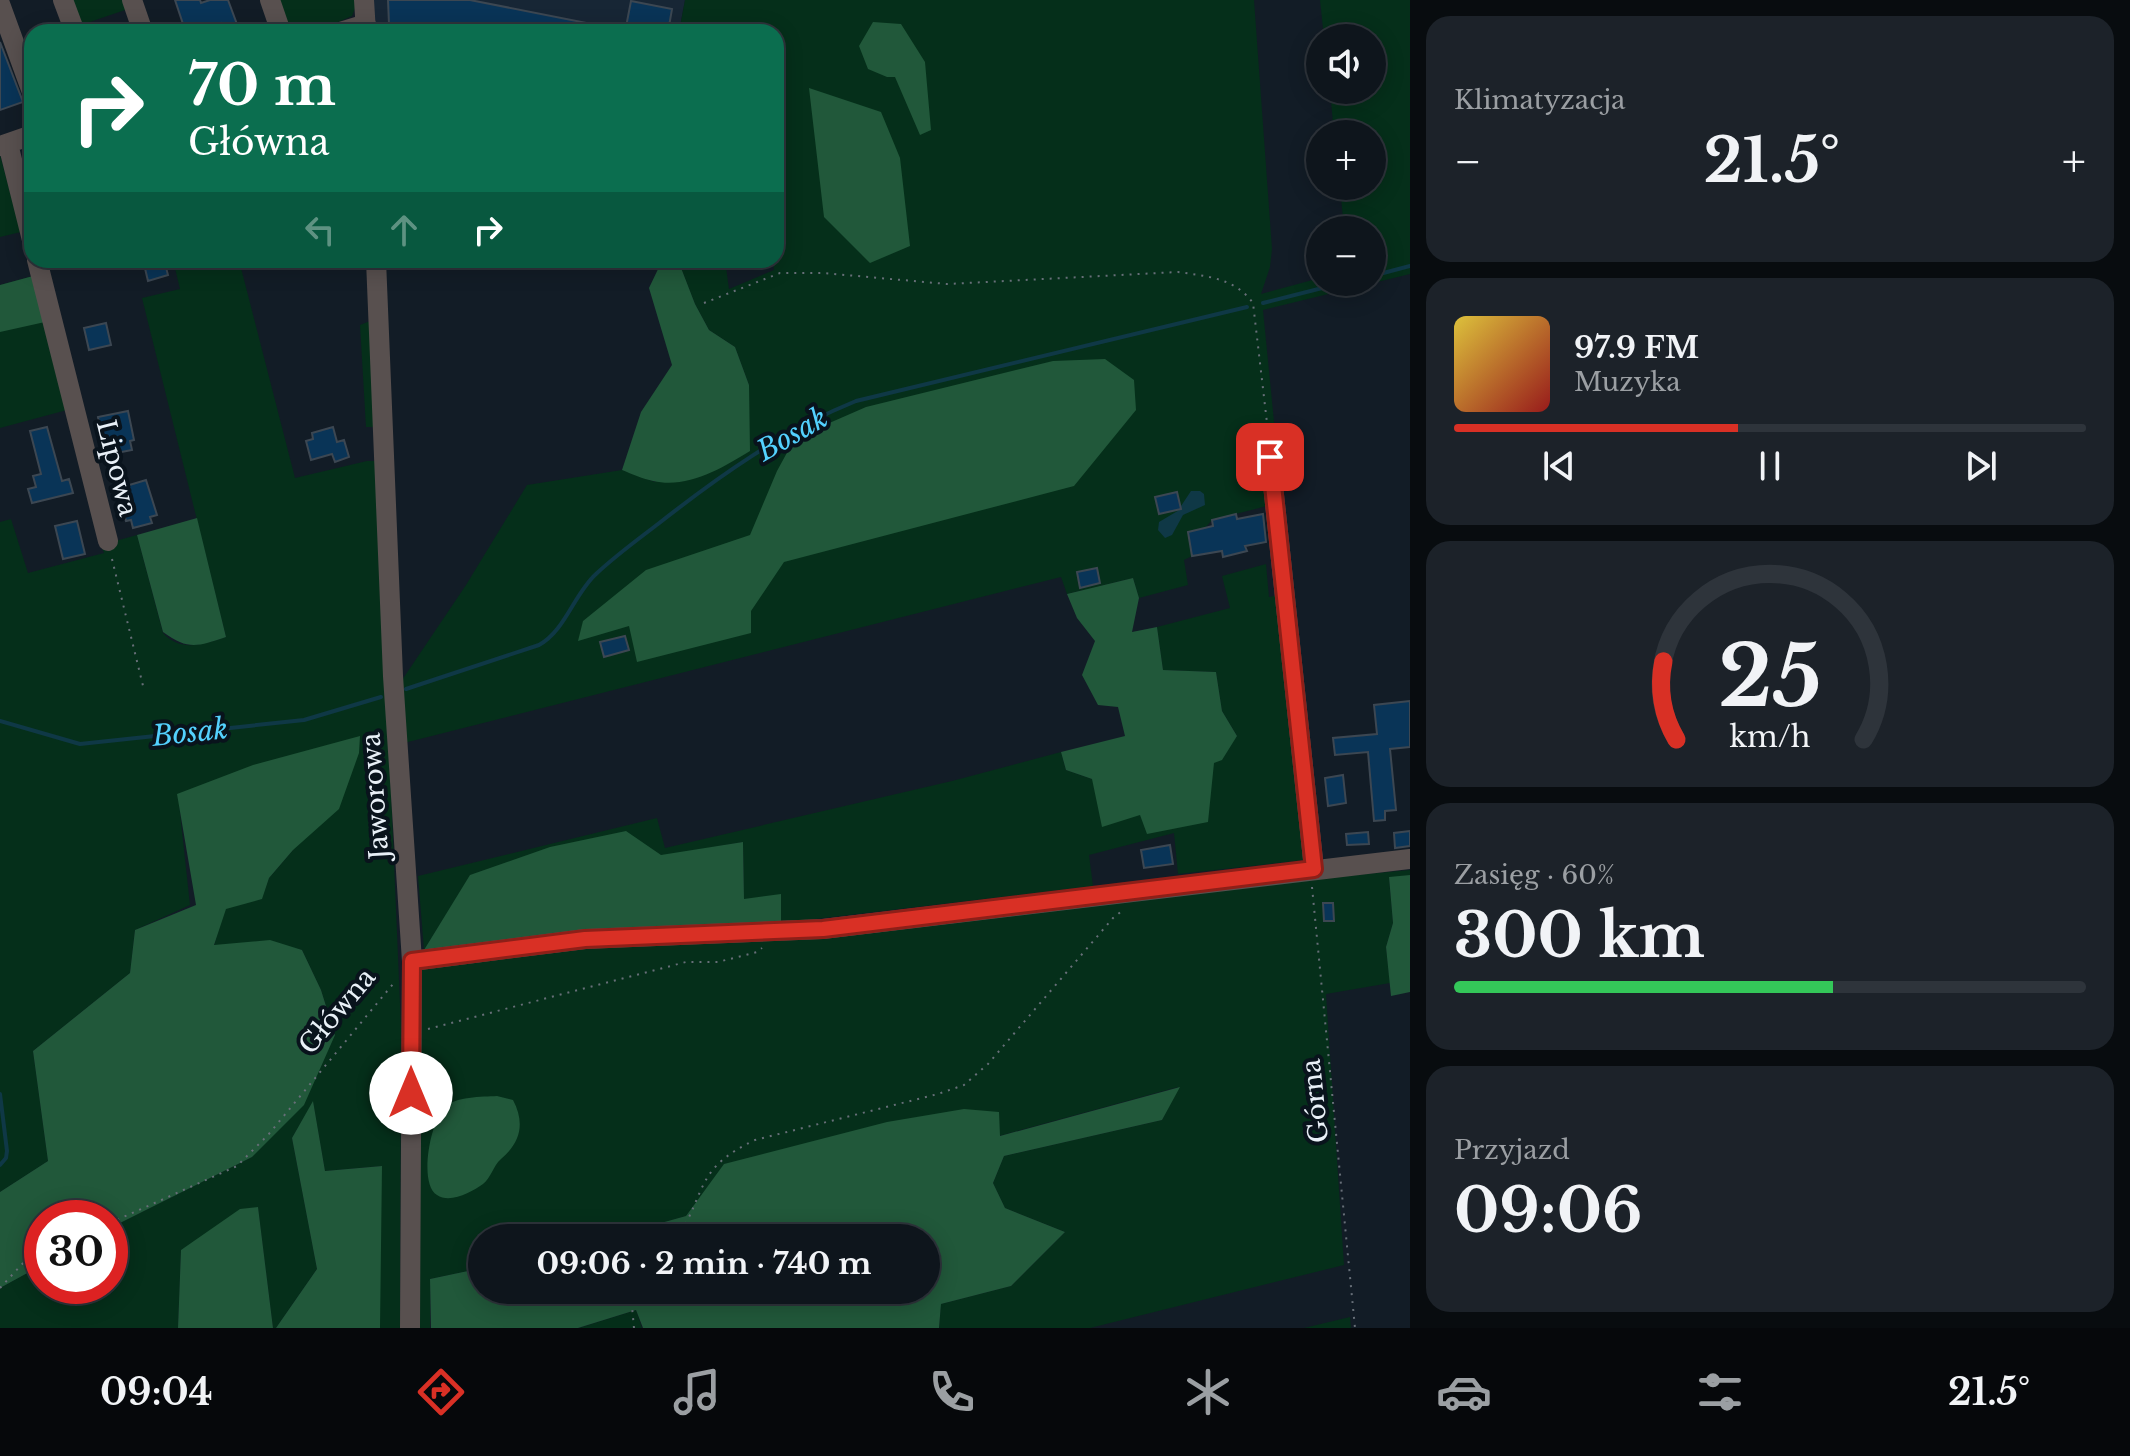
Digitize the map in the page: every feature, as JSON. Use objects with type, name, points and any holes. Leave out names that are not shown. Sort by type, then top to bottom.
[{"type":"street","points":[[63,0],[72,24]]},
{"type":"street","points":[[132,0],[140,24]]},
{"type":"street","points":[[270,0],[278,24]]},
{"type":"street","points":[[364,0],[366,24]]},
{"type":"street","points":[[0,4],[24,70]]},
{"type":"street","points":[[24,138],[4,145],[24,213]]},
{"type":"street","name":"Lipowa","points":[[39,268],[108,541]]},
{"type":"street","name":"Jaworowa","points":[[376,268],[393,676],[412,961],[410,1328]]},
{"type":"street","points":[[1270,457],[1312,869]]},
{"type":"street","name":"Główna","points":[[412,961],[585,939],[823,929],[1410,859]]},
{"type":"path","points":[[704,303],[780,273],[823,273],[947,284],[1178,272],[1227,282],[1246,293],[1253,303],[1270,457]]},
{"type":"path","name":"Lipowa","points":[[108,541],[144,690]]},
{"type":"path","name":"Górna","points":[[1312,869],[1355,1328]]},
{"type":"path","points":[[686,1224],[702,1183],[711,1170],[735,1150],[755,1140],[964,1085],[988,1064],[1113,918],[1132,903]]},
{"type":"path","points":[[411,1034],[686,962],[718,962],[757,952],[766,946],[767,931]]},
{"type":"path","name":"Główna","points":[[128,1215],[237,1166],[268,1135],[412,961]]},
{"type":"path","points":[[0,1288],[24,1262]]},
{"type":"path","points":[[632,1304],[634,1328]]},
{"type":"shaded area","points":[[372,0],[685,0],[680,24],[373,24]]},
{"type":"shaded area","points":[[1191,491],[1204,494],[1205,505],[1183,515],[1172,535],[1165,538],[1158,530],[1159,522],[1181,509]]},
{"type":"green space","points":[[72,0],[128,0],[131,8],[81,24]]},
{"type":"green space","points":[[274,0],[358,0],[352,16],[334,24],[284,24]]},
{"type":"green space","points":[[685,0],[1254,0],[1272,249],[1261,294],[1306,282],[1306,296],[1320,296],[1263,310],[1277,452],[1271,505],[1212,520],[1205,528],[1188,532],[1192,556],[1184,560],[1188,585],[1139,598],[1133,578],[1067,594],[1061,577],[404,743],[400,683],[466,585],[527,485],[622,470],[655,482],[749,385],[735,347],[709,330],[681,268],[726,268],[729,289],[774,268],[784,268],[784,24],[680,24]]},
{"type":"green space","points":[[1320,0],[1410,0],[1410,274],[1386,280],[1386,216],[1343,216],[1341,200],[1386,200],[1386,120],[1333,120],[1331,104],[1386,104],[1386,24],[1323,24]]},
{"type":"green space","points":[[873,22],[901,24],[925,62],[931,130],[920,135],[895,77],[868,69],[859,46]]},
{"type":"green space","points":[[809,88],[881,112],[900,158],[910,246],[870,263],[824,217]]},
{"type":"green space","points":[[0,155],[21,232],[0,237]]},
{"type":"green space","points":[[175,268],[241,268],[295,478],[377,461],[401,1027],[400,1328],[379,1328],[381,1166],[325,1171],[313,1102],[292,1138],[317,1269],[276,1328],[273,1328],[258,1208],[181,1250],[178,1328],[0,1328],[0,1288],[24,1275],[24,1304],[128,1304],[128,1219],[252,1157],[335,1035],[321,990],[302,950],[264,941],[214,946],[225,905],[261,899],[269,878],[293,850],[178,794],[190,905],[135,930],[130,973],[33,1051],[48,1161],[0,1192],[0,522],[11,519],[28,573],[104,553],[101,545],[137,535],[163,633],[185,645],[226,637],[142,298],[180,289]]},
{"type":"green space","points":[[659,268],[681,268],[709,330],[735,347],[749,385],[750,451],[692,480],[666,483],[622,470],[641,412],[672,365],[649,288]]},
{"type":"green space","points":[[33,276],[67,410],[0,428],[0,285]]},
{"type":"green space","points":[[33,276],[45,322],[0,332],[0,285]]},
{"type":"green space","points":[[370,321],[377,427],[366,427],[360,325]]},
{"type":"green space","points":[[1105,359],[1134,380],[1136,410],[1074,486],[784,562],[751,611],[751,633],[637,662],[629,626],[578,641],[583,621],[646,570],[750,535],[777,471],[795,438],[866,407],[1053,361]]},
{"type":"green space","points":[[197,518],[226,637],[194,645],[180,642],[163,632],[137,535]]},
{"type":"green space","points":[[1266,564],[1269,597],[1279,595],[1305,860],[1178,874],[1174,833],[1089,855],[1093,886],[781,923],[744,899],[743,842],[661,856],[471,875],[424,950],[418,876],[657,818],[665,848],[952,781],[1061,752],[1066,770],[1092,779],[1214,763],[1237,736],[1222,711],[1216,672],[1163,670],[1157,627],[1230,608],[1222,576]]},
{"type":"green space","points":[[1133,578],[1139,598],[1132,632],[1157,627],[1163,670],[1216,672],[1222,711],[1237,736],[1222,760],[1214,763],[1208,822],[1147,834],[1140,815],[1102,827],[1092,779],[1066,770],[1061,752],[1125,736],[1118,707],[1098,705],[1082,675],[1095,641],[1077,618],[1067,594]]},
{"type":"green space","points":[[360,736],[359,753],[339,809],[293,850],[269,878],[262,899],[226,909],[214,945],[270,940],[302,950],[321,990],[335,1035],[304,1105],[252,1157],[128,1219],[128,1200],[24,1200],[24,1275],[0,1288],[0,1192],[48,1161],[33,1051],[130,973],[135,930],[196,905],[177,794],[253,765]]},
{"type":"green space","points":[[626,831],[661,855],[743,842],[744,899],[781,894],[781,923],[424,950],[470,875],[550,847]]},
{"type":"green space","points":[[1410,870],[1410,875],[1389,878],[1393,923],[1386,947],[1390,983],[1326,994],[1344,1265],[1090,1328],[939,1328],[941,1304],[1011,1286],[1065,1232],[1005,1208],[993,1183],[1004,1156],[1162,1120],[1178,1087],[999,1136],[999,1112],[725,1164],[686,1216],[658,1224],[468,1224],[468,1271],[430,1279],[430,1328],[418,1328],[422,969],[544,949]]},
{"type":"green space","points":[[1410,875],[1410,992],[1391,996],[1386,947],[1393,923],[1389,877]]},
{"type":"green space","points":[[1180,1087],[1162,1120],[1004,1156],[993,1183],[1005,1208],[1065,1232],[1011,1286],[941,1304],[939,1328],[643,1328],[636,1310],[578,1328],[431,1328],[430,1279],[468,1271],[468,1304],[940,1304],[940,1224],[657,1224],[686,1216],[724,1164],[887,1122],[964,1109],[999,1112],[1000,1136]]},
{"type":"green space","points":[[497,1096],[513,1100],[517,1108],[520,1124],[513,1146],[478,1187],[454,1198],[437,1195],[431,1188],[427,1166],[431,1138],[439,1115],[455,1101]]},
{"type":"green space","points":[[313,1101],[325,1171],[382,1166],[380,1328],[276,1328],[317,1269],[292,1138]]},
{"type":"green space","points":[[258,1207],[273,1328],[178,1328],[181,1250],[240,1209]]},
{"type":"green space","points":[[636,1310],[642,1328],[579,1328]]},
{"type":"green space","points":[[1350,1317],[1351,1328],[1304,1328]]},
{"type":"building","points":[[175,0],[200,0],[201,3],[228,0],[237,24],[221,23],[183,24]]},
{"type":"building","points":[[388,0],[470,0],[592,24],[389,24]]},
{"type":"building","points":[[631,1],[672,9],[669,24],[627,24]]},
{"type":"building","points":[[0,42],[23,102],[0,110]]},
{"type":"building","points":[[145,268],[166,268],[168,275],[148,281]]},
{"type":"building","points":[[106,323],[111,345],[89,350],[84,328]]},
{"type":"building","points":[[128,411],[134,440],[130,441],[132,450],[111,454],[110,449],[105,450],[98,417]]},
{"type":"building","points":[[47,427],[62,481],[69,479],[73,493],[32,503],[28,489],[36,487],[33,476],[41,474],[30,431]]},
{"type":"building","points":[[333,427],[337,442],[344,440],[349,457],[335,462],[332,454],[311,460],[306,441],[313,439],[312,433]]},
{"type":"building","points":[[146,480],[157,515],[150,517],[152,523],[133,528],[131,520],[126,521],[116,489]]},
{"type":"building","points":[[1177,492],[1181,509],[1159,514],[1155,497]]},
{"type":"building","points":[[1236,514],[1237,519],[1263,514],[1266,542],[1245,546],[1247,551],[1223,557],[1222,551],[1192,556],[1188,532],[1213,526],[1212,520]]},
{"type":"building","points":[[77,521],[85,554],[63,559],[55,526]]},
{"type":"building","points":[[1097,568],[1100,583],[1080,588],[1077,572]]},
{"type":"building","points":[[625,636],[629,650],[604,657],[600,642]]},
{"type":"building","points":[[1410,701],[1410,747],[1390,749],[1396,810],[1385,811],[1385,820],[1374,821],[1368,752],[1335,755],[1333,738],[1377,734],[1374,705]]},
{"type":"building","points":[[1343,775],[1346,803],[1328,806],[1325,778]]},
{"type":"building","points":[[1410,831],[1410,846],[1395,848],[1394,833]]},
{"type":"building","points":[[1368,832],[1369,844],[1347,845],[1346,834]]},
{"type":"building","points":[[1170,845],[1173,864],[1144,868],[1141,850]]},
{"type":"building","points":[[1323,903],[1333,903],[1334,921],[1324,921]]},
{"type":"waterway","name":"Bosak","points":[[1386,272],[1410,266]]},
{"type":"waterway","name":"Bosak","points":[[1263,303],[1306,292]]},
{"type":"waterway","name":"Bosak","points":[[406,689],[539,645],[556,631],[588,582],[618,554],[728,472],[778,440],[829,413],[856,401],[1247,307]]},
{"type":"waterway","name":"Bosak","points":[[0,721],[80,744],[304,720],[381,697]]},
{"type":"waterway","points":[[0,1094],[7,1151],[0,1165]]},
{"type":"route","points":[[411,1093],[412,961],[585,939],[823,929],[1314,869],[1270,457]]}]
